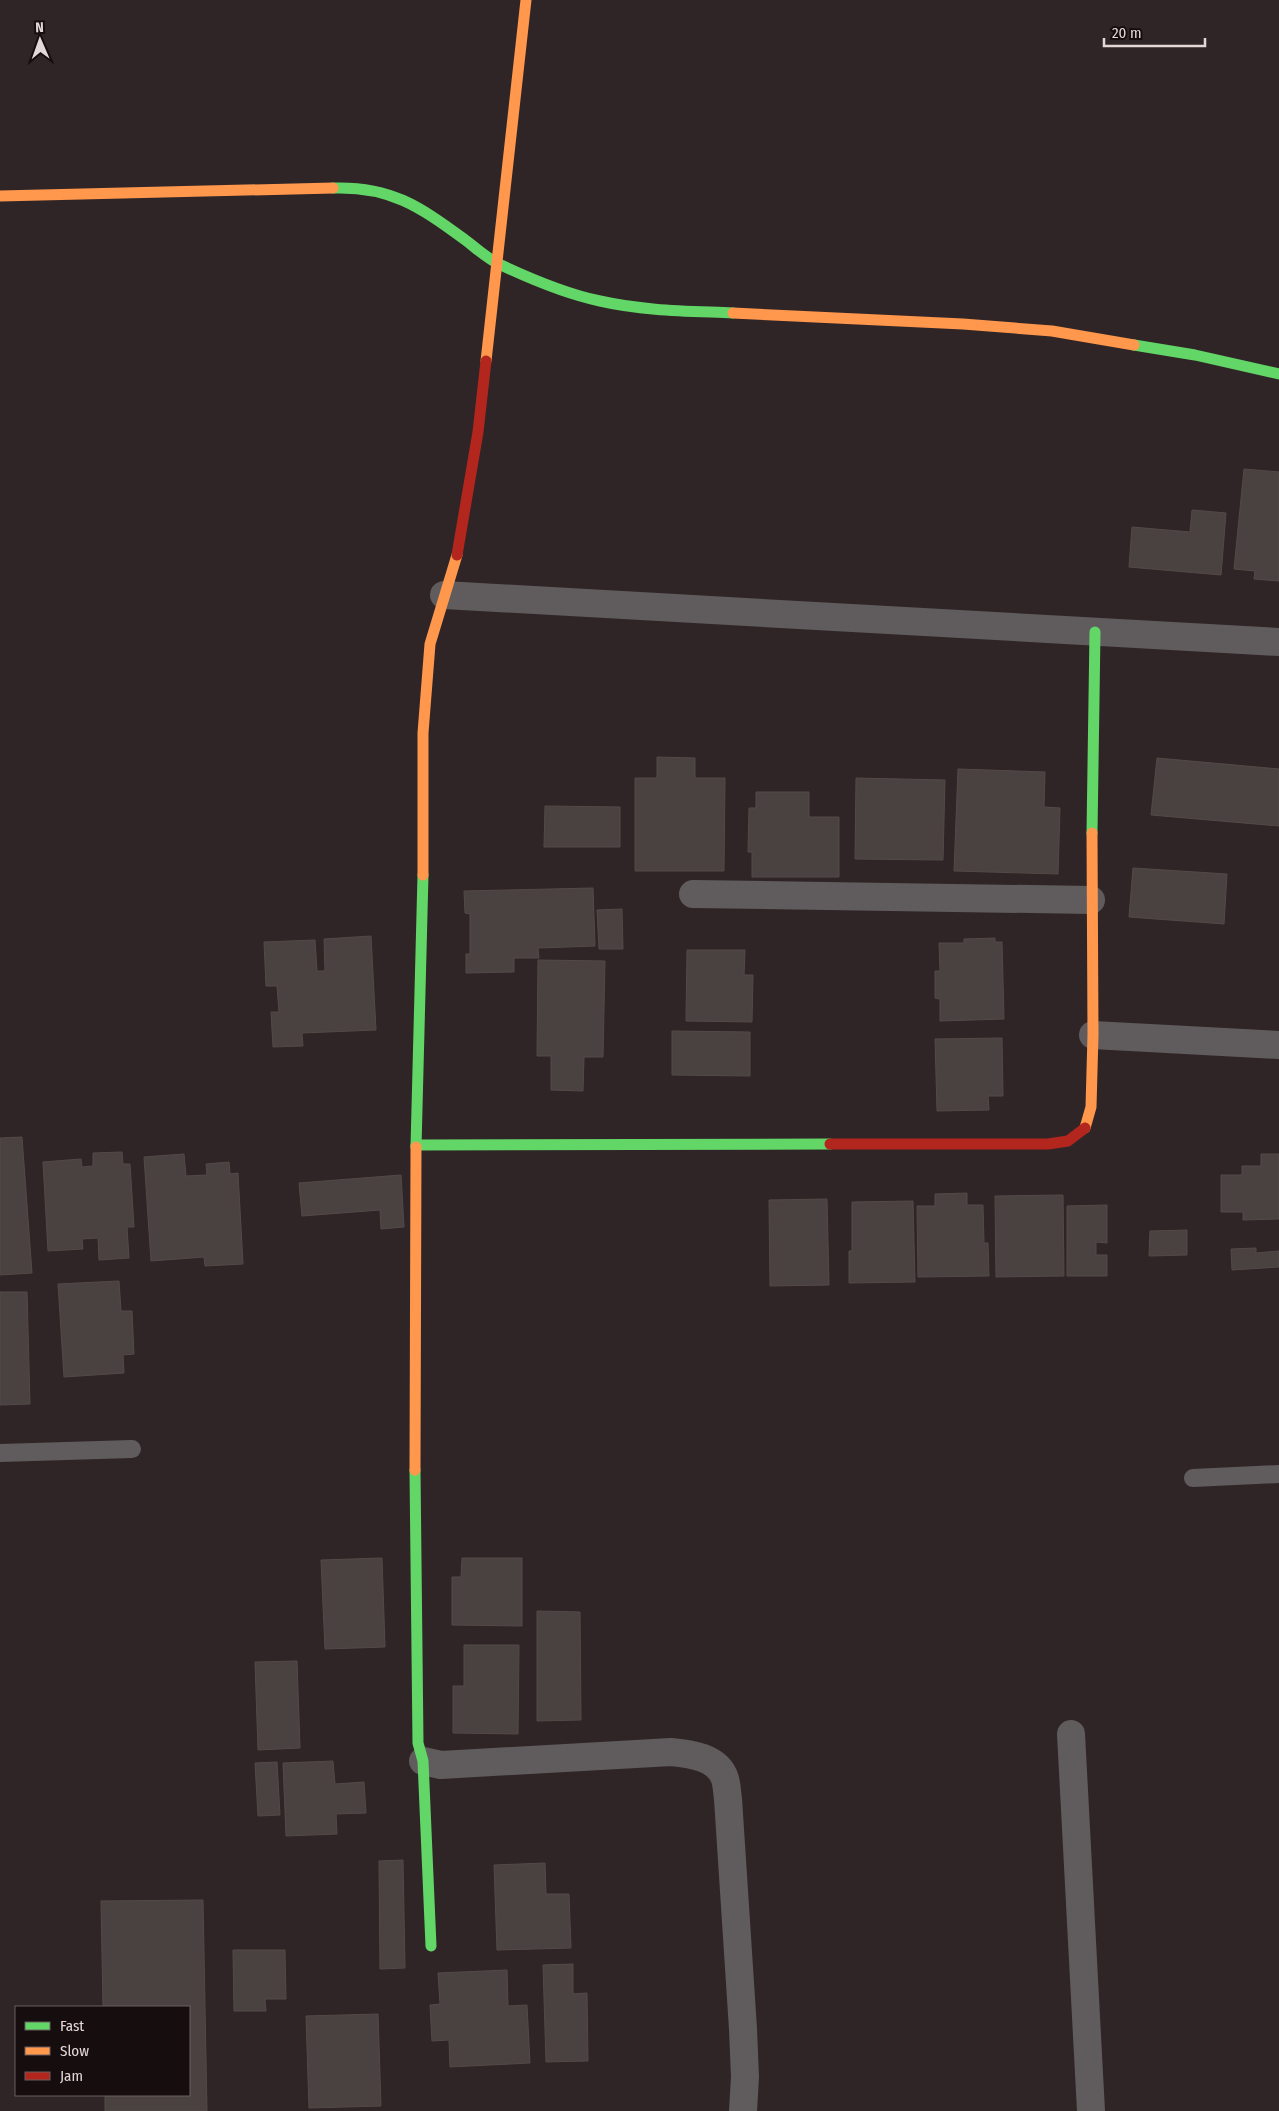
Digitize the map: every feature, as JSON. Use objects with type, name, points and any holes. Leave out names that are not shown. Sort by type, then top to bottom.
[{"type":"street","points":[[431,1946],[423,1761],[418,1743],[414,1399],[416,1145],[423,923],[423,733],[430,644],[457,555],[478,432],[526,0]]},
{"type":"street","points":[[0,196],[358,188],[380,191],[426,211],[498,264],[561,290],[600,300],[641,308],[963,324],[1052,331],[1195,355],[1279,374]]},
{"type":"street","points":[[444,595],[1279,642]]},
{"type":"street","points":[[416,1145],[1048,1144],[1068,1142],[1084,1130],[1091,1107],[1093,1035],[1091,900],[1095,632]]},
{"type":"street","points":[[693,894],[1091,900]]},
{"type":"street","points":[[1093,1035],[1279,1045]]},
{"type":"street","points":[[1071,1734],[1090,2111]]},
{"type":"street","points":[[423,1761],[441,1765],[671,1752],[705,1758],[718,1766],[726,1779],[728,1799],[744,2048],[743,2111]]},
{"type":"lane","points":[[0,1453],[132,1449]]},
{"type":"lane","points":[[1193,1478],[1279,1474]]},
{"type":"building","points":[[1244,469],[1279,472],[1279,581],[1254,579],[1255,571],[1234,569]]},
{"type":"building","points":[[1192,510],[1226,513],[1221,575],[1129,567],[1132,527],[1190,532]]},
{"type":"building","points":[[657,757],[695,758],[695,778],[725,778],[724,871],[635,871],[635,778],[657,778]]},
{"type":"building","points":[[1157,758],[1279,769],[1279,826],[1151,815]]},
{"type":"building","points":[[958,769],[1045,772],[1044,807],[1060,808],[1058,874],[954,871]]},
{"type":"building","points":[[856,778],[945,780],[943,860],[855,859]]},
{"type":"building","points":[[756,792],[809,792],[809,817],[839,817],[839,877],[752,877],[752,852],[748,852],[749,808],[756,808]]},
{"type":"building","points":[[545,806],[620,807],[620,847],[544,847]]},
{"type":"building","points":[[1133,868],[1227,874],[1224,924],[1129,917]]},
{"type":"building","points":[[593,888],[595,946],[538,948],[539,958],[514,958],[514,972],[466,973],[466,954],[470,954],[470,914],[465,913],[464,891]]},
{"type":"building","points":[[622,909],[623,949],[599,949],[597,910]]},
{"type":"building","points":[[371,936],[376,1030],[302,1033],[303,1046],[273,1047],[271,1012],[279,1012],[277,986],[266,986],[264,942],[315,940],[317,971],[325,971],[324,939]]},
{"type":"building","points":[[995,938],[995,942],[1002,942],[1004,1019],[940,1021],[940,999],[935,998],[935,971],[940,971],[939,943],[964,943],[964,939]]},
{"type":"building","points":[[687,950],[745,950],[744,975],[753,975],[752,1022],[686,1021]]},
{"type":"building","points":[[538,960],[605,961],[603,1057],[584,1057],[583,1091],[551,1090],[551,1056],[537,1056]]},
{"type":"building","points":[[672,1031],[750,1032],[750,1076],[672,1075]]},
{"type":"building","points":[[1002,1038],[1003,1096],[988,1096],[989,1110],[937,1111],[935,1039]]},
{"type":"building","points":[[22,1137],[32,1273],[0,1275],[0,1138]]},
{"type":"building","points":[[122,1152],[123,1164],[130,1164],[134,1227],[127,1227],[129,1258],[99,1260],[98,1238],[82,1239],[83,1249],[48,1251],[43,1162],[81,1159],[82,1167],[93,1166],[93,1153]]},
{"type":"building","points":[[184,1154],[186,1176],[207,1175],[206,1164],[229,1162],[230,1174],[238,1173],[243,1264],[205,1266],[204,1257],[151,1261],[144,1157]]},
{"type":"building","points":[[1261,1154],[1279,1154],[1279,1219],[1243,1220],[1243,1212],[1221,1212],[1221,1175],[1242,1175],[1242,1166],[1261,1166]]},
{"type":"building","points":[[401,1175],[404,1227],[381,1229],[380,1210],[302,1216],[299,1183]]},
{"type":"building","points":[[967,1193],[967,1205],[983,1205],[984,1243],[988,1243],[989,1276],[918,1277],[917,1206],[935,1206],[935,1194]]},
{"type":"building","points":[[1063,1195],[1064,1276],[996,1277],[995,1196]]},
{"type":"building","points":[[827,1199],[829,1285],[770,1286],[769,1200]]},
{"type":"building","points":[[913,1201],[915,1282],[849,1283],[849,1251],[852,1251],[852,1202]]},
{"type":"building","points":[[1107,1205],[1107,1243],[1096,1242],[1096,1255],[1107,1255],[1107,1276],[1067,1276],[1067,1206]]},
{"type":"building","points":[[1187,1230],[1187,1255],[1149,1256],[1150,1231]]},
{"type":"building","points":[[1256,1248],[1256,1253],[1279,1251],[1279,1267],[1232,1270],[1231,1249]]},
{"type":"building","points":[[119,1281],[121,1311],[132,1311],[134,1354],[123,1355],[124,1373],[64,1377],[58,1284]]},
{"type":"building","points":[[0,1292],[27,1292],[30,1404],[0,1405]]},
{"type":"building","points":[[382,1558],[385,1647],[325,1649],[321,1560]]},
{"type":"building","points":[[462,1558],[522,1558],[522,1626],[452,1625],[452,1577],[461,1577]]},
{"type":"building","points":[[537,1611],[580,1612],[581,1720],[537,1721]]},
{"type":"building","points":[[464,1645],[519,1645],[518,1734],[453,1733],[453,1686],[464,1686]]},
{"type":"building","points":[[297,1661],[300,1748],[258,1750],[255,1662]]},
{"type":"building","points":[[333,1761],[335,1784],[364,1782],[366,1813],[336,1814],[337,1834],[286,1836],[283,1763]]},
{"type":"building","points":[[277,1762],[280,1815],[258,1816],[255,1763]]},
{"type":"building","points":[[403,1860],[405,1968],[380,1969],[379,1861]]},
{"type":"building","points":[[545,1863],[546,1894],[569,1894],[571,1948],[497,1950],[494,1865]]},
{"type":"building","points":[[203,1900],[207,2111],[105,2111],[105,2096],[190,2096],[190,2006],[103,2006],[101,1901]]},
{"type":"building","points":[[233,1950],[285,1950],[286,1999],[265,1999],[266,2011],[234,2011]]},
{"type":"building","points":[[573,1964],[573,1994],[587,1993],[588,2061],[546,2062],[543,1965]]},
{"type":"building","points":[[507,1970],[508,2006],[527,2005],[530,2063],[450,2067],[449,2040],[432,2041],[430,2005],[440,2004],[438,1973]]},
{"type":"building","points":[[378,2014],[381,2106],[309,2108],[306,2016]]},
{"type":"traffic: fast","points":[[333,188],[371,190],[403,200],[433,217],[496,262],[537,281],[575,295],[633,307],[733,313]]},
{"type":"traffic: fast","points":[[1134,345],[1195,355],[1279,374]]},
{"type":"traffic: fast","points":[[1092,833],[1095,632]]},
{"type":"traffic: fast","points":[[416,1147],[423,875]]},
{"type":"traffic: fast","points":[[416,1145],[830,1144]]},
{"type":"traffic: fast","points":[[415,1470],[418,1743],[423,1761],[431,1946]]},
{"type":"traffic: slow","points":[[486,361],[526,0]]},
{"type":"traffic: slow","points":[[0,196],[333,188]]},
{"type":"traffic: slow","points":[[733,313],[963,324],[1052,331],[1134,345]]},
{"type":"traffic: slow","points":[[423,875],[423,733],[430,644],[457,555]]},
{"type":"traffic: slow","points":[[1085,1128],[1091,1107],[1093,1035],[1092,833]]},
{"type":"traffic: slow","points":[[415,1470],[416,1147]]},
{"type":"traffic: jam","points":[[457,555],[478,432],[486,361]]},
{"type":"traffic: jam","points":[[830,1144],[1048,1144],[1068,1141],[1085,1128]]}]
